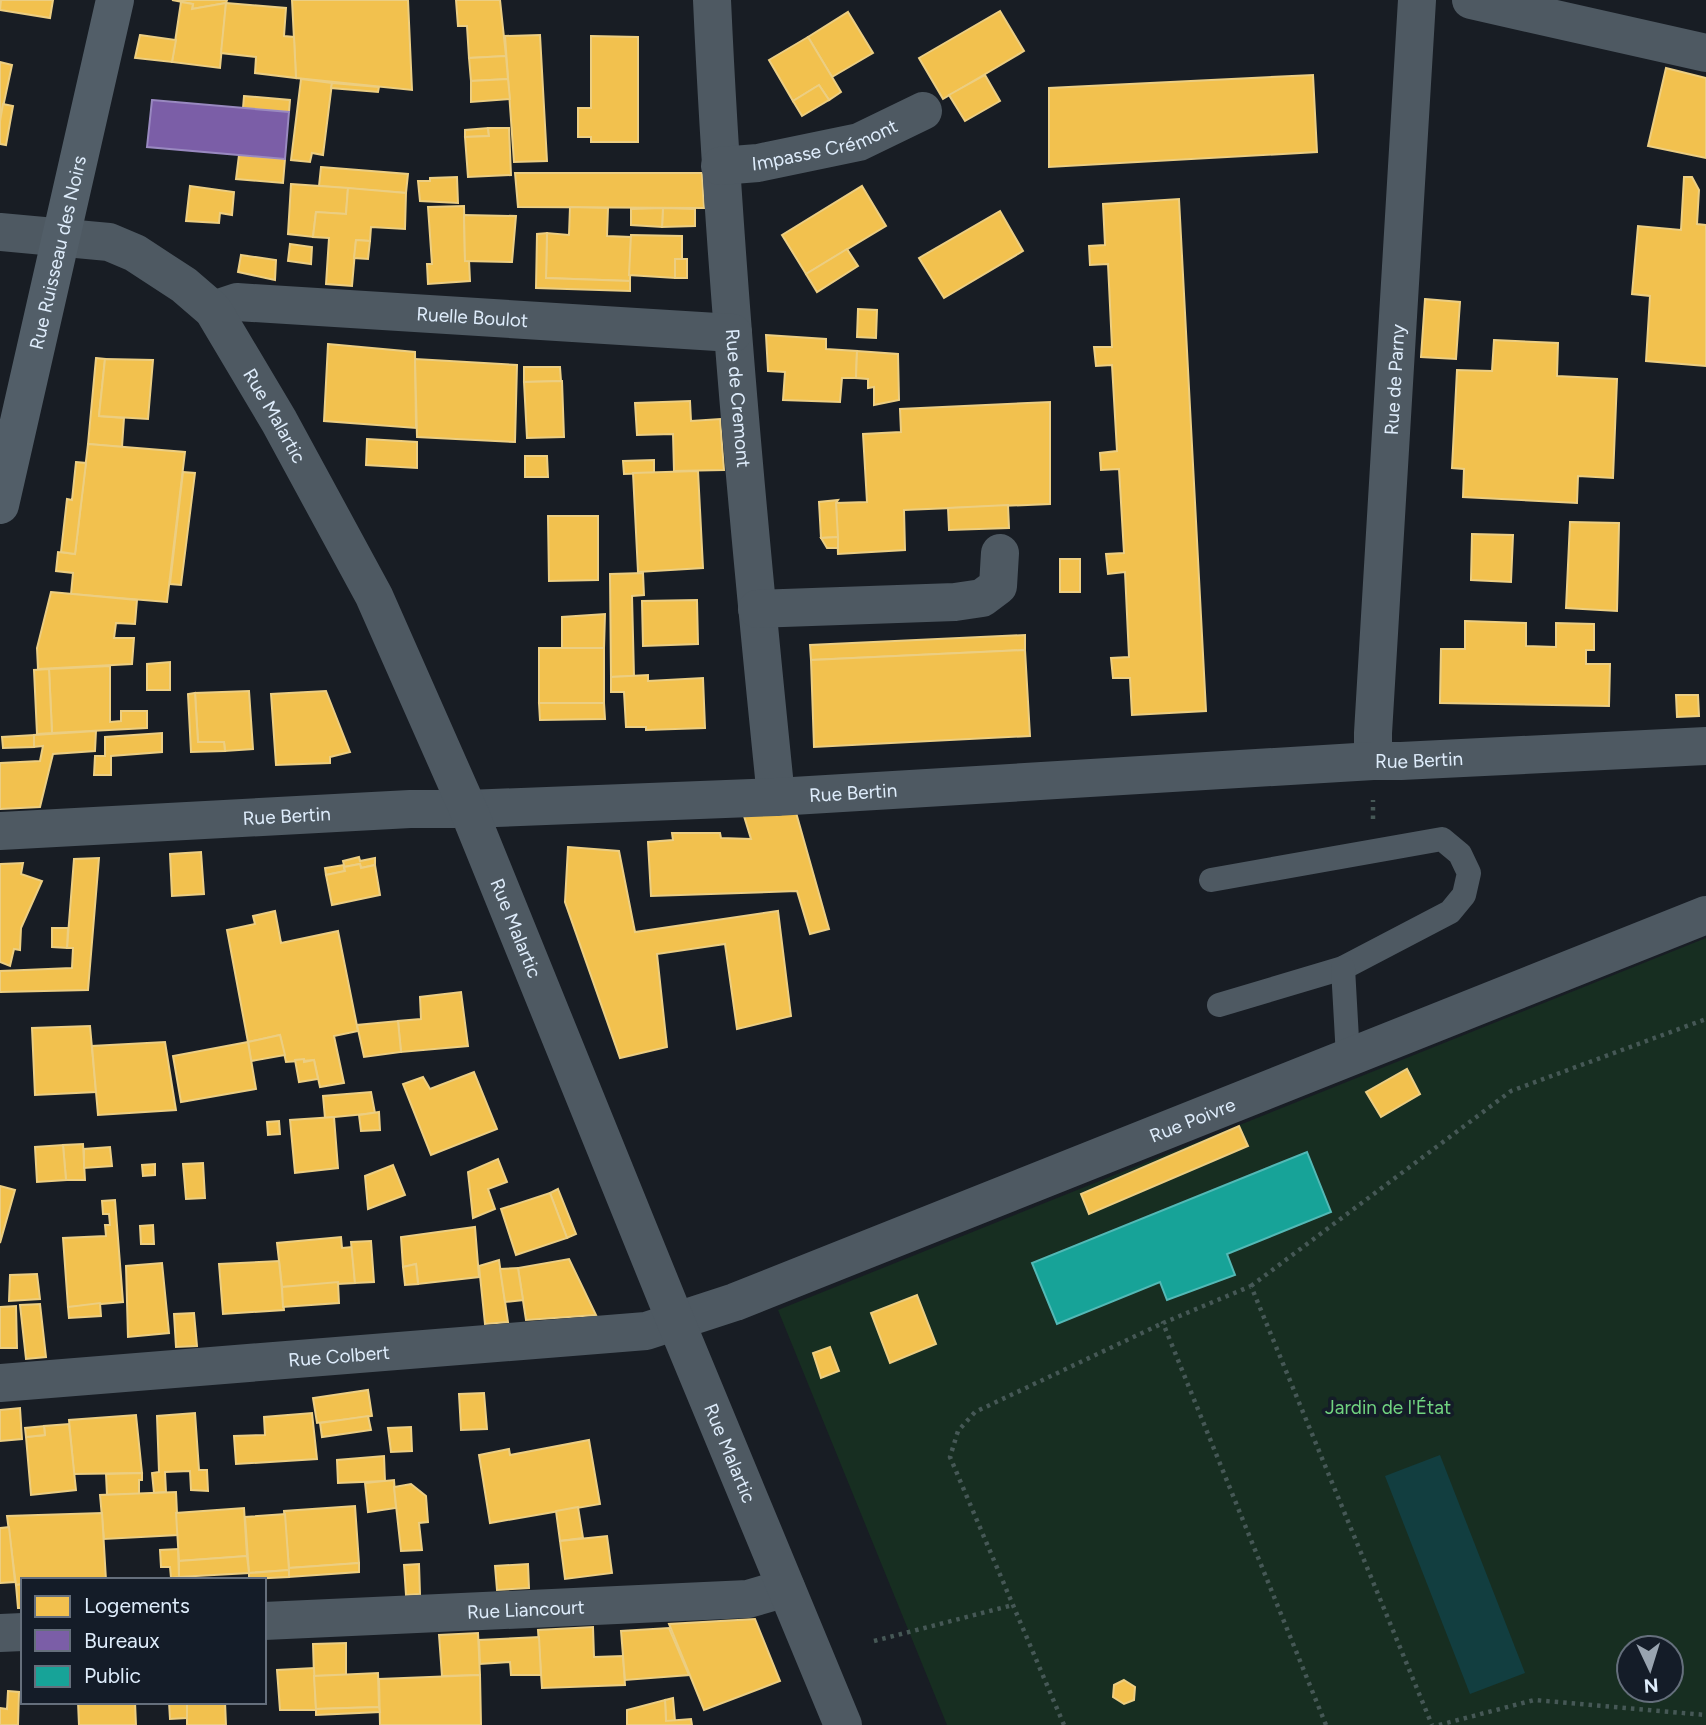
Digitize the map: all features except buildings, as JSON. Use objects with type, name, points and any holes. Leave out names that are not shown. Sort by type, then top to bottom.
[{"type":"main road","name":"Rue Ruisseau des Noirs","points":[[0,505],[115,0]]},
{"type":"street","name":"Rue de Cremont","points":[[712,0],[720,166],[733,334],[776,797]]},
{"type":"street","name":"Rue de Parny","points":[[1373,761],[1374,705],[1417,0]]},
{"type":"street","points":[[1471,0],[1706,53]]},
{"type":"street","name":"Impasse Crémont","points":[[720,166],[758,163],[859,142],[923,111]]},
{"type":"street","name":"Rue Malartic","points":[[0,232],[109,242],[135,253],[184,285],[213,310],[279,421],[374,596],[468,809],[843,1725]]},
{"type":"street","name":"Ruelle Boulot","points":[[213,310],[237,302],[733,334]]},
{"type":"street","points":[[757,609],[955,603],[982,598],[998,586],[1000,553]]},
{"type":"street","name":"Rue Bertin","points":[[0,831],[410,809],[776,797],[1373,761],[1706,746]]},
{"type":"street","name":"Rue Poivre","points":[[676,1322],[735,1302],[1706,915]]},
{"type":"street","name":"Rue Colbert","points":[[0,1383],[646,1331],[676,1322]]},
{"type":"street","name":"Rue Liancourt","points":[[266,1621],[748,1599],[786,1588]]},
{"type":"street","points":[[0,1633],[21,1632]]},
{"type":"lane","points":[[1211,880],[1442,839],[1460,855],[1469,873],[1464,895],[1450,912],[1343,968],[1219,1005]]},
{"type":"lane","points":[[1343,968],[1348,1057]]},
{"type":"path","points":[[1373,761],[1373,851]]},
{"type":"path","points":[[1064,1725],[950,1457],[958,1431],[975,1412],[1163,1323],[1251,1286],[1511,1091],[1706,1019]]},
{"type":"path","points":[[1251,1286],[1432,1725]]},
{"type":"path","points":[[1163,1323],[1326,1725]]},
{"type":"path","points":[[874,1641],[1013,1605]]},
{"type":"path","points":[[1438,1725],[1534,1700],[1558,1700],[1706,1716]]},
{"type":"green space","name":"Jardin de l'État","points":[[1706,938],[1706,1725],[947,1725],[778,1310]]},
{"type":"shaded area","points":[[1440,1455],[1525,1673],[1470,1694],[1385,1476]]}]
